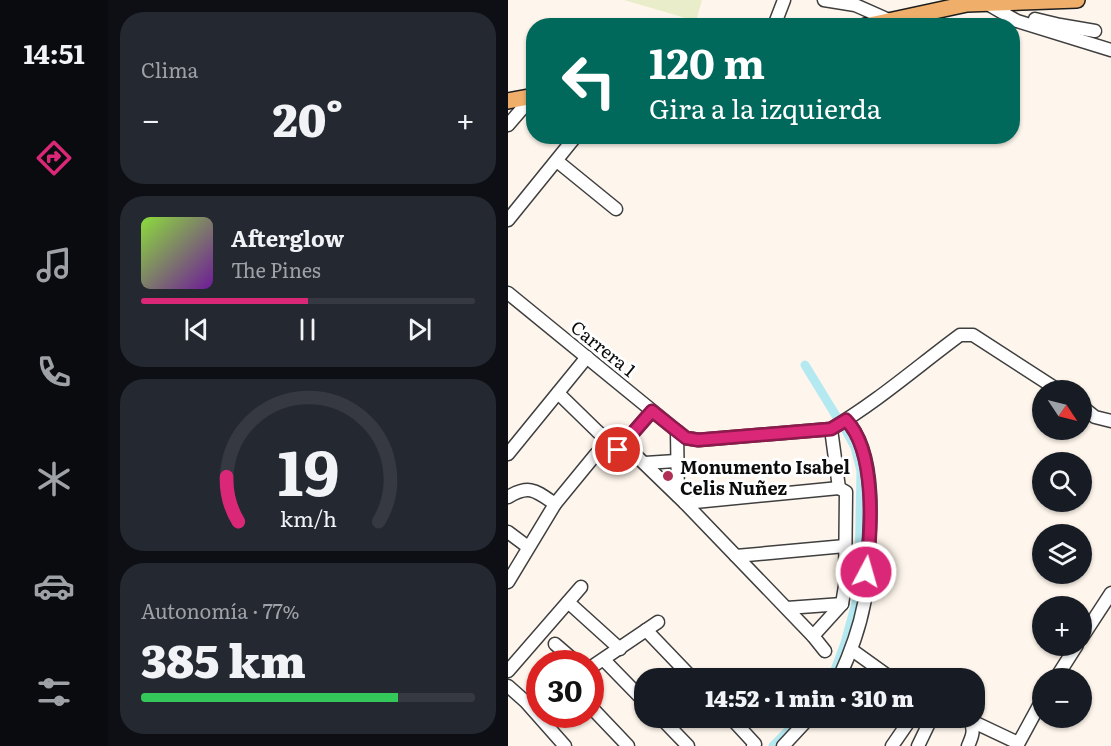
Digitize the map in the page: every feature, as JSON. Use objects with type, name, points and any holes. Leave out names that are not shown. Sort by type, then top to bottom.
[{"type":"main road","points":[[900,18],[985,2],[1077,0]]},
{"type":"main road","points":[[508,101],[526,97]]},
{"type":"street","points":[[777,18],[784,0]]},
{"type":"street","points":[[824,0],[855,5],[884,18]]},
{"type":"street","points":[[985,2],[1012,18]]},
{"type":"street","points":[[1005,13],[1020,13],[1060,25],[1095,31]]},
{"type":"street","points":[[1020,22],[1111,50]]},
{"type":"street","points":[[508,125],[526,104]]},
{"type":"street","points":[[508,220],[570,144]]},
{"type":"street","points":[[557,161],[616,209]]},
{"type":"street","name":"Carrera 1","points":[[508,293],[677,431]]},
{"type":"street","points":[[677,431],[686,438],[698,440],[831,429],[960,334],[966,333],[973,334],[1043,380]]},
{"type":"street","points":[[508,454],[587,357]]},
{"type":"street","points":[[558,393],[596,432],[645,463],[787,608],[825,651]]},
{"type":"street","points":[[508,582],[556,504],[596,454],[621,447],[652,411]]},
{"type":"street","points":[[1092,415],[1111,421]]},
{"type":"street","points":[[844,668],[852,650],[865,601],[870,550],[868,468],[860,439],[846,420]]},
{"type":"street","points":[[831,429],[839,488]]},
{"type":"street","points":[[677,431],[676,461],[682,500]]},
{"type":"street","points":[[645,463],[676,461]]},
{"type":"street","points":[[508,497],[524,488],[536,491],[556,504]]},
{"type":"street","points":[[682,500],[839,488],[846,492],[845,586],[842,604],[813,636]]},
{"type":"street","points":[[508,532],[528,547]]},
{"type":"street","points":[[736,556],[845,546]]},
{"type":"street","points":[[508,671],[580,587]]},
{"type":"street","points":[[1092,622],[1111,593]]},
{"type":"street","points":[[568,602],[620,649]]},
{"type":"street","points":[[787,608],[842,604]]},
{"type":"street","points":[[634,691],[604,660],[658,622]]},
{"type":"street","points":[[646,630],[682,668]]},
{"type":"street","points":[[555,644],[562,650]]},
{"type":"street","points":[[852,650],[877,668]]},
{"type":"street","points":[[508,687],[526,702]]},
{"type":"street","points":[[984,728],[1018,745],[1032,719]]},
{"type":"street","points":[[604,721],[628,746]]},
{"type":"street","points":[[549,728],[565,746]]},
{"type":"street","points":[[671,728],[688,746]]},
{"type":"street","points":[[740,728],[755,744],[752,746]]},
{"type":"street","points":[[783,746],[800,728]]},
{"type":"street","points":[[892,746],[904,728]]},
{"type":"street","points":[[918,746],[926,728]]},
{"type":"street","points":[[968,746],[973,735],[970,728]]},
{"type":"green space","points":[[624,0],[702,0],[697,18],[686,18]]},
{"type":"waterway","points":[[805,365],[838,419]]},
{"type":"waterway","points":[[836,668],[856,603],[859,574],[861,471],[855,447],[843,425]]},
{"type":"waterway","points":[[773,746],[791,728]]},
{"type":"place","name":"Monumento Isabel Celis Nuñez","points":[[668,476]]},
{"type":"route","points":[[618,450],[652,411],[686,438],[698,440],[831,429],[846,420],[860,439],[868,468],[870,550],[866,572]]}]
